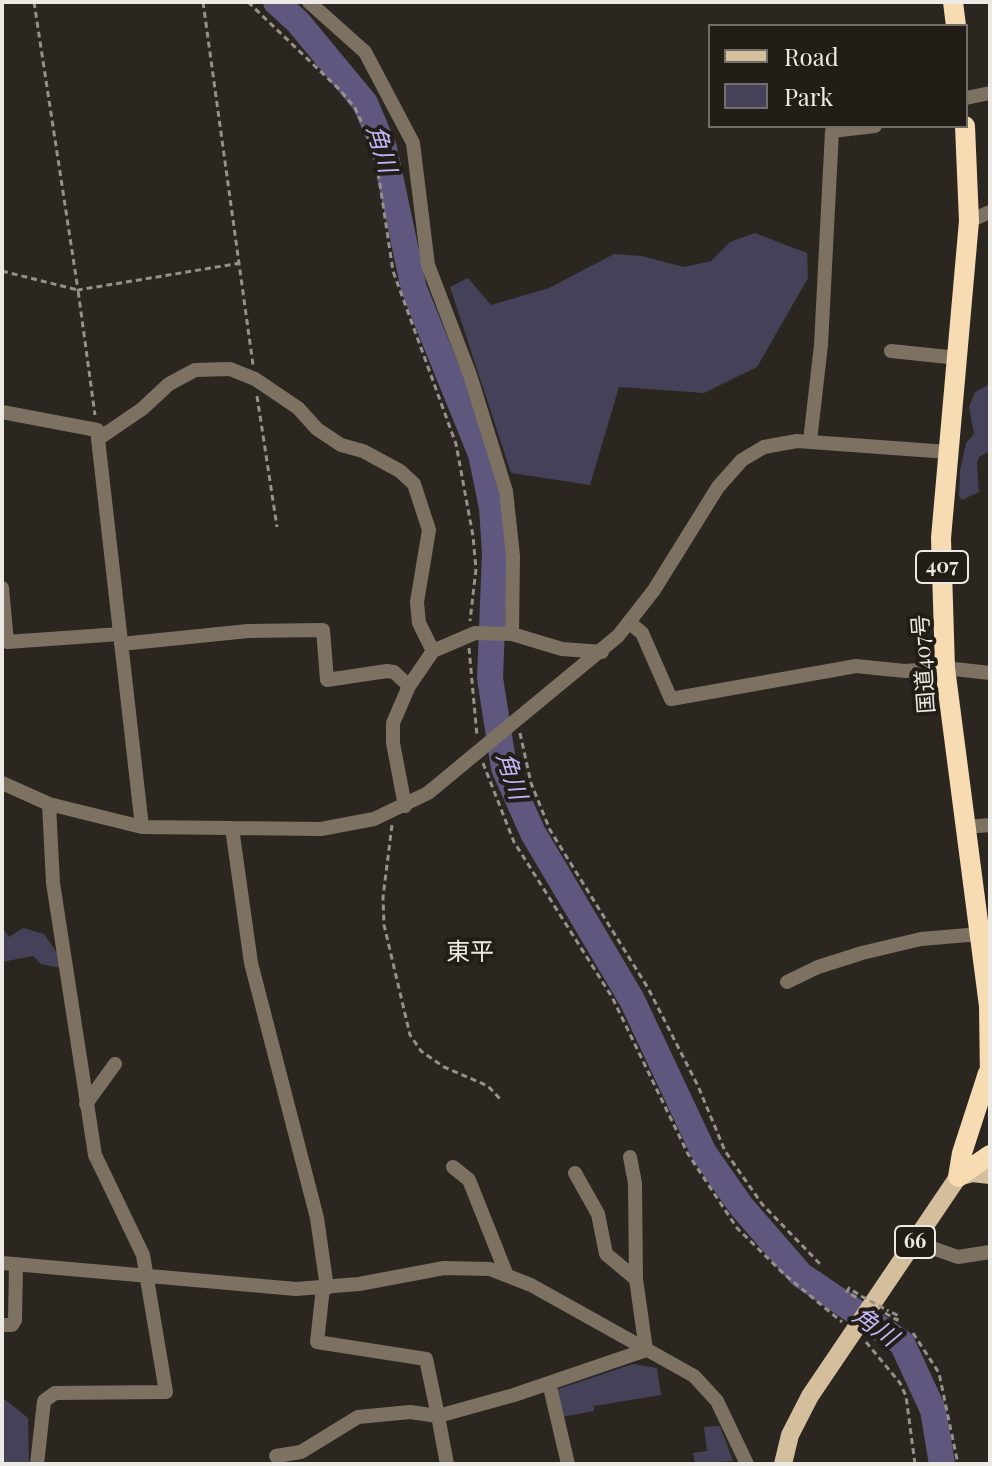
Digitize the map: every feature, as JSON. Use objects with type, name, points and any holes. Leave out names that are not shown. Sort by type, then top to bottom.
[{"type":"highway","points":[[953,2],[956,24]]},
{"type":"highway","name":"国道407号","points":[[965,128],[969,221],[941,538],[945,668],[990,1008]]},
{"type":"highway","name":"407","points":[[989,1076],[990,1008]]},
{"type":"highway","points":[[958,1177],[962,1153],[989,1076]]},
{"type":"highway","points":[[958,1177],[990,1155]]},
{"type":"main road","points":[[958,1177],[972,1173],[990,1175]]},
{"type":"main road","name":"66","points":[[783,1464],[799,1415],[958,1177]]},
{"type":"street","points":[[309,2],[365,52],[413,143],[428,265],[470,375],[506,491],[513,556],[510,634]]},
{"type":"street","points":[[968,98],[990,93]]},
{"type":"street","points":[[810,441],[821,345],[832,131],[858,128]]},
{"type":"street","points":[[969,221],[990,212]]},
{"type":"street","points":[[891,351],[958,358]]},
{"type":"street","points":[[2,412],[98,435],[142,409],[169,384],[195,370],[230,369],[255,379],[298,408],[329,437],[400,471],[414,484],[424,504],[429,530],[417,602],[419,623],[433,651]]},
{"type":"street","points":[[98,435],[142,827]]},
{"type":"street","points":[[2,783],[49,804],[142,827],[333,828],[388,813],[428,793],[602,652],[630,623],[718,487],[742,460],[764,447],[810,441],[948,452]]},
{"type":"street","points":[[2,588],[7,642],[323,630],[327,680],[387,671],[409,686]]},
{"type":"street","points":[[630,623],[642,633],[671,699],[805,677],[833,669],[945,668],[990,673]]},
{"type":"street","points":[[405,806],[392,733],[409,686],[433,651],[471,634],[510,634],[562,649],[602,652]]},
{"type":"street","points":[[37,1464],[44,1401],[55,1393],[166,1392],[143,1255],[95,1155],[53,883],[49,804]]},
{"type":"street","points":[[966,827],[990,825]]},
{"type":"street","points":[[232,828],[251,963],[317,1218],[325,1288],[317,1342],[426,1359],[447,1464]]},
{"type":"street","points":[[787,982],[818,967],[862,953],[921,939],[980,934]]},
{"type":"street","points":[[86,1104],[115,1064]]},
{"type":"street","points":[[630,1157],[635,1183],[636,1279],[646,1350]]},
{"type":"street","points":[[453,1167],[469,1180],[506,1273]]},
{"type":"street","points":[[575,1173],[598,1214],[606,1254],[636,1279]]},
{"type":"street","points":[[915,1242],[958,1257],[990,1252]]},
{"type":"street","points":[[2,1325],[12,1325],[15,1320],[9,1264],[148,1278],[325,1288],[444,1268],[469,1267],[506,1273],[704,1384],[717,1401],[747,1464]]},
{"type":"street","points":[[276,1456],[301,1452],[358,1417],[410,1412],[438,1416],[646,1350]]},
{"type":"street","points":[[549,1383],[568,1464]]},
{"type":"path","points":[[34,2],[98,435]]},
{"type":"path","points":[[2,271],[78,290],[241,263],[203,2]]},
{"type":"path","points":[[248,2],[340,90],[355,108],[368,136],[377,165],[393,271],[456,444],[476,569],[471,634],[472,705],[482,750],[514,842],[612,997],[688,1154],[737,1228],[760,1252],[854,1331],[883,1359],[900,1383],[908,1408],[915,1464]]},
{"type":"path","points":[[516,723],[531,783],[550,830],[648,988],[698,1086],[725,1151],[762,1204],[821,1265]]},
{"type":"path","points":[[388,813],[392,833],[383,897],[384,925],[410,1035],[421,1051],[444,1067],[488,1086],[501,1100]]},
{"type":"path","points":[[913,1333],[939,1373],[958,1464]]},
{"type":"green space","points":[[755,233],[807,253],[808,278],[757,367],[704,393],[619,387],[590,485],[511,473],[450,287],[468,278],[491,305],[549,288],[614,254],[642,256],[684,267],[711,261],[730,242]]},
{"type":"green space","points":[[990,384],[990,451],[979,457],[977,464],[979,492],[962,500],[959,496],[960,471],[966,443],[974,434],[969,407],[975,392]]},
{"type":"green space","points":[[2,927],[9,937],[23,928],[44,934],[58,954],[61,968],[41,964],[33,956],[2,962]]},
{"type":"green space","points":[[633,1364],[657,1368],[661,1395],[594,1406],[594,1411],[562,1417],[555,1390]]},
{"type":"green space","points":[[2,1397],[28,1418],[29,1464],[2,1464]]},
{"type":"green space","points":[[720,1426],[733,1461],[695,1464],[693,1453],[707,1451],[704,1427]]},
{"type":"waterway","name":"角川","points":[[276,2],[298,22],[365,103],[384,148],[414,289],[481,454],[492,508],[495,553],[490,678],[504,768],[533,833],[632,1000],[704,1153],[741,1206],[801,1275],[902,1343],[933,1410],[942,1464]]},
{"type":"district","name":"東平","points":[[470,953]]}]
